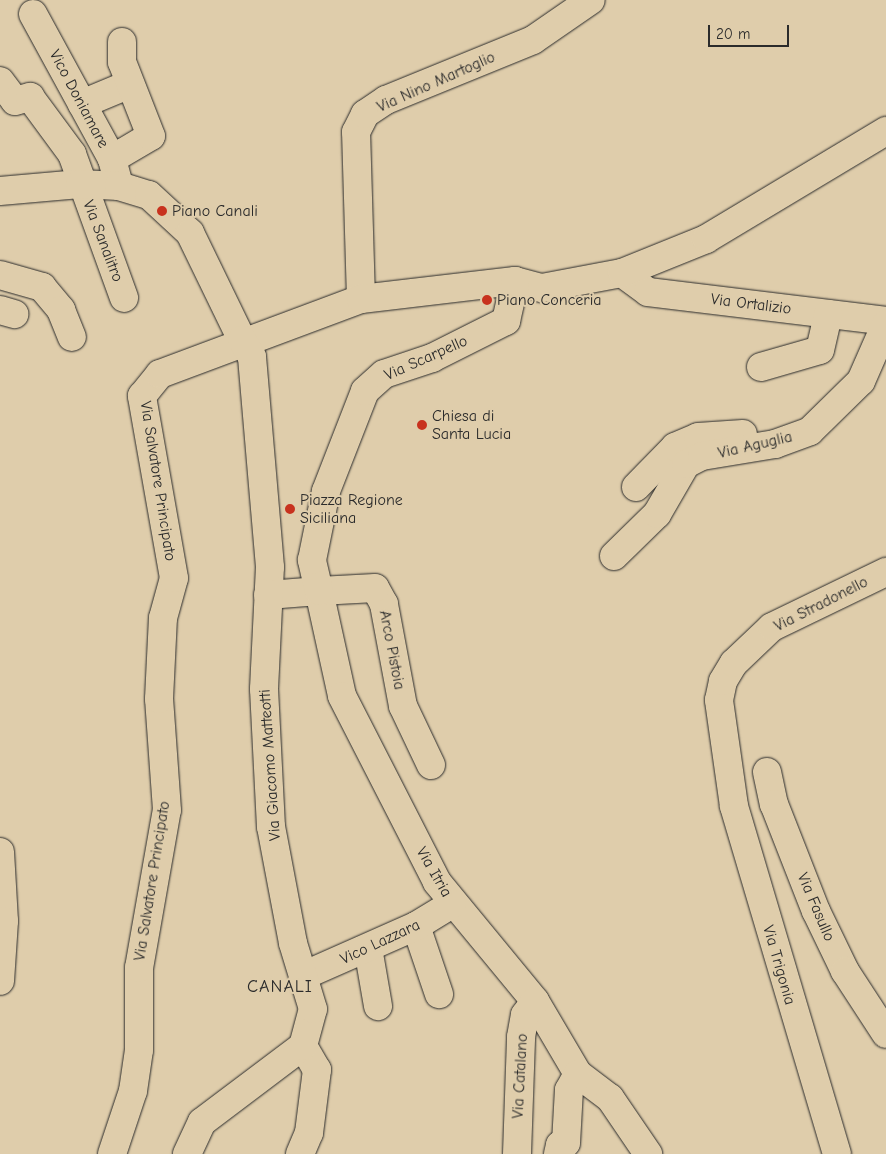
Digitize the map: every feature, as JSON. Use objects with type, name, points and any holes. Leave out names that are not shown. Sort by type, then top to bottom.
[{"type":"street","name":"Via Nino Martoglio","points":[[362,299],[356,132],[365,114],[386,100],[533,40],[590,0]]},
{"type":"street","name":"Vico Doniamare","points":[[33,14],[112,159],[119,186]]},
{"type":"street","points":[[112,159],[151,136],[130,84],[122,42]]},
{"type":"street","name":"Via Sanalitro","points":[[0,81],[15,100],[30,97],[72,154],[80,184],[124,298]]},
{"type":"street","points":[[82,104],[130,84]]},
{"type":"street","points":[[515,281],[542,288],[622,273],[706,240],[886,131]]},
{"type":"street","points":[[0,191],[80,184],[119,186],[149,195],[190,233],[252,357],[269,548],[268,595],[319,591]]},
{"type":"street","name":"Via Ortalizio","points":[[622,273],[648,292],[886,323]]},
{"type":"street","points":[[0,275],[42,287],[61,310],[72,337]]},
{"type":"street","name":"Via Salvatore Principato","points":[[112,1154],[134,1083],[139,968],[167,810],[159,699],[163,618],[174,578],[142,396],[160,374],[242,340],[362,299],[515,281]]},
{"type":"street","name":"Via Scarpello","points":[[319,591],[312,560],[326,491],[365,391],[384,374],[432,358],[506,321],[515,281]]},
{"type":"street","points":[[761,367],[820,350],[828,314]]},
{"type":"street","name":"Via Aguglia","points":[[614,556],[657,514],[686,464],[810,431],[860,381],[886,323]]},
{"type":"street","points":[[636,487],[675,446],[698,437],[742,435],[804,423],[837,406]]},
{"type":"street","name":"Via Stradonello","points":[[730,774],[719,700],[723,682],[734,663],[772,627],[886,572]]},
{"type":"street","name":"Arco Pistoia","points":[[319,591],[375,588],[384,604],[403,706],[431,764]]},
{"type":"street","name":"Via Itria","points":[[319,591],[342,696],[452,904],[535,1001],[578,1074],[610,1098],[648,1154]]},
{"type":"street","name":"Via Giacomo Matteotti","points":[[268,595],[264,675],[271,827],[293,943],[306,975],[314,1009],[303,1046]]},
{"type":"street","name":"Via Fasullo","points":[[767,772],[774,804],[816,912],[845,971],[886,1034]]},
{"type":"street","name":"Via Trigonia","points":[[730,774],[734,806],[837,1154]]},
{"type":"street","points":[[0,852],[4,921],[0,981]]},
{"type":"street","name":"Vico Lazzara","points":[[306,975],[416,926],[452,904]]},
{"type":"street","points":[[416,926],[440,994]]},
{"type":"street","points":[[368,948],[378,1006]]},
{"type":"street","name":"Via Catalano","points":[[517,1154],[521,1036],[525,1016],[535,1001]]},
{"type":"street","points":[[188,1154],[202,1122],[303,1046],[317,1070],[309,1133],[300,1154]]},
{"type":"street","points":[[562,1149],[569,1090],[578,1074]]},
{"type":"place","name":"Piano Canali","points":[[162,211]]},
{"type":"place","name":"Piano Conceria","points":[[487,300]]},
{"type":"place","name":"Chiesa di Santa Lucia","points":[[422,425]]},
{"type":"place","name":"Piazza Regione Siciliana","points":[[290,509]]},
{"type":"district","name":"CANALI","points":[[280,987]]}]
